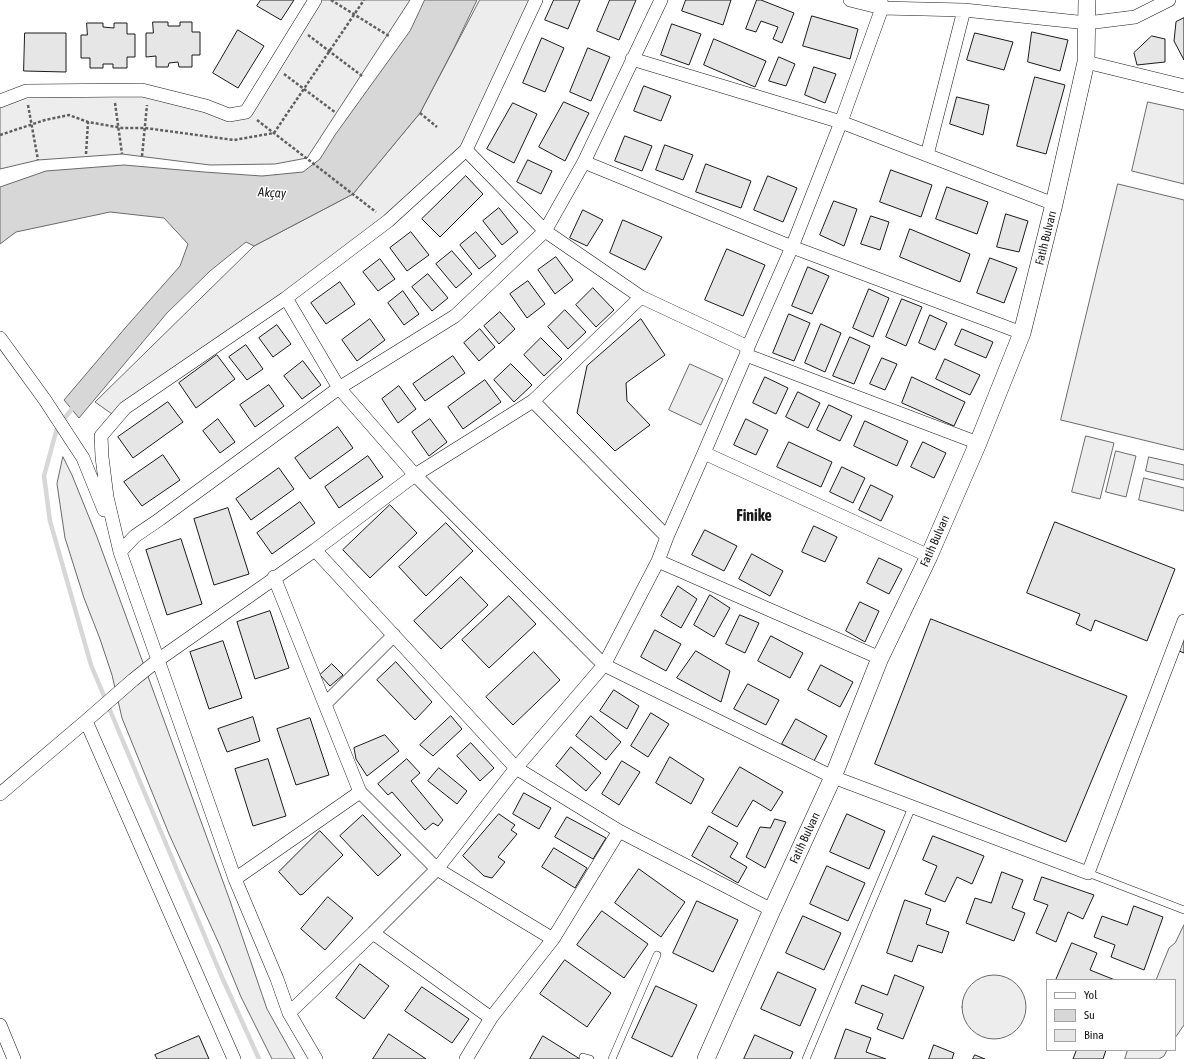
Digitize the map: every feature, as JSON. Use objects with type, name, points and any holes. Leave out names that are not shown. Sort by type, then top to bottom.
[{"type":"street","points":[[0,100],[26,91],[142,90],[206,106],[229,115],[246,112],[315,0]]},
{"type":"street","points":[[120,552],[107,497],[101,436],[124,408],[286,298],[388,221],[466,150],[536,0]]},
{"type":"street","points":[[120,552],[135,536],[339,388],[455,316],[545,231],[584,162],[661,0]]},
{"type":"street","points":[[850,0],[1087,23],[1135,17],[1169,0]]},
{"type":"street","name":"Fatih Bulvarı","points":[[706,1059],[832,777],[880,658],[929,556],[978,443],[1022,333],[1054,204],[1086,62],[1087,0]]},
{"type":"street","points":[[289,1012],[373,934],[437,870],[516,768],[604,665],[658,561],[792,247],[841,122],[882,4]]},
{"type":"street","points":[[927,155],[964,10]]},
{"type":"street","points":[[632,59],[841,122],[1054,204]]},
{"type":"street","points":[[1086,62],[1184,86]]},
{"type":"street","points":[[466,150],[545,231],[641,297],[747,351],[978,443]]},
{"type":"street","points":[[584,162],[792,247],[1022,333]]},
{"type":"street","points":[[0,794],[158,660],[274,577],[315,550],[415,474],[533,401],[641,297]]},
{"type":"street","points":[[286,298],[339,388],[415,474],[604,665],[832,777],[1088,873],[1184,621]]},
{"type":"street","points":[[0,338],[45,400],[83,458],[120,552],[235,879],[277,979],[289,1012],[316,1059]]},
{"type":"street","points":[[533,401],[667,537]]},
{"type":"street","points":[[704,453],[929,556]]},
{"type":"street","points":[[315,550],[516,768],[619,831],[772,910]]},
{"type":"street","points":[[658,561],[880,658]]},
{"type":"street","points":[[274,577],[360,792],[437,870],[553,939]]},
{"type":"street","points":[[325,704],[394,635]]},
{"type":"street","points":[[86,720],[234,1059]]},
{"type":"street","points":[[235,879],[360,792]]},
{"type":"street","points":[[466,1059],[491,1018],[553,939],[619,831]]},
{"type":"street","points":[[373,934],[491,1018]]},
{"type":"street","points":[[0,1025],[14,1059]]},
{"type":"lane","points":[[806,1059],[912,807]]},
{"type":"lane","points":[[1088,873],[1184,910]]},
{"type":"lane","points":[[612,1059],[657,956]]},
{"type":"lane","points":[[583,1057],[590,1059]]},
{"type":"path","points":[[331,0],[389,36]]},
{"type":"path","points":[[298,28],[362,76]]},
{"type":"path","points":[[274,66],[336,113]]},
{"type":"path","points":[[113,90],[122,154]]},
{"type":"path","points":[[26,91],[38,160]]},
{"type":"path","points":[[142,156],[148,92]]},
{"type":"path","points":[[246,112],[388,221]]},
{"type":"path","points":[[420,113],[437,127]]},
{"type":"path","points":[[86,154],[88,122]]},
{"type":"shaded area","points":[[315,0],[410,0],[307,158],[275,164],[210,165],[122,154],[38,160],[0,169],[0,103],[26,91],[113,90],[246,112]]},
{"type":"shaded area","points":[[480,0],[536,0],[466,150],[388,221],[112,414],[95,402],[254,246],[353,194],[420,113]]},
{"type":"shaded area","points":[[1148,102],[1184,110],[1184,184],[1132,171]]},
{"type":"shaded area","points":[[1118,184],[1184,200],[1184,450],[1061,420]]},
{"type":"shaded area","points":[[690,364],[723,379],[701,425],[669,410]]},
{"type":"shaded area","points":[[1086,436],[1114,443],[1100,499],[1072,492]]},
{"type":"shaded area","points":[[1116,451],[1136,456],[1126,497],[1106,492]]},
{"type":"shaded area","points":[[63,457],[72,475],[97,537],[229,898],[267,1009],[295,1059],[272,1059],[241,997],[220,946],[169,834],[122,718],[112,675],[84,598],[65,538],[57,484]]},
{"type":"shaded area","points":[[1149,457],[1184,465],[1184,480],[1146,471]]},
{"type":"shaded area","points":[[1144,478],[1184,488],[1184,511],[1139,500]]},
{"type":"shaded area","points":[[1184,925],[1184,1025],[1176,1037],[1176,979],[1156,979],[1169,948],[1175,943]]},
{"type":"shaded area","points":[[994,975],[1006,977],[1017,984],[1024,995],[1026,1007],[1024,1019],[1017,1030],[1006,1037],[994,1039],[982,1037],[971,1030],[964,1019],[962,1007],[964,995],[971,984],[982,977]]},
{"type":"shaded area","points":[[1128,1051],[1166,1051],[1164,1056],[1159,1059],[1125,1059]]},
{"type":"water","name":"Akçay","points":[[425,0],[477,0],[420,113],[353,194],[254,246],[246,242],[210,271],[167,313],[79,418],[64,400],[180,266],[188,244],[164,218],[110,212],[16,232],[0,244],[0,187],[46,171],[124,165],[262,176],[303,172],[320,159],[335,135],[410,31]]},
{"type":"building","points":[[261,0],[294,0],[281,20],[257,6]]},
{"type":"building","points":[[554,0],[580,0],[568,29],[545,20]]},
{"type":"building","points":[[610,0],[636,0],[619,40],[597,31]]},
{"type":"building","points":[[686,0],[731,0],[723,25],[682,11]]},
{"type":"building","points":[[757,0],[761,0],[794,13],[782,43],[773,39],[778,27],[761,21],[756,32],[746,29]]},
{"type":"building","points":[[812,16],[858,29],[850,59],[803,46]]},
{"type":"building","points":[[1184,18],[1184,60],[1174,41],[1176,22]]},
{"type":"building","points":[[153,22],[168,22],[168,26],[180,26],[180,22],[192,22],[192,32],[200,32],[200,55],[192,55],[192,67],[179,67],[178,62],[169,63],[168,67],[156,67],[156,56],[146,57],[146,33],[153,33]]},
{"type":"building","points":[[87,23],[103,23],[103,27],[114,28],[114,23],[127,23],[127,34],[135,34],[135,57],[127,57],[127,68],[113,68],[113,64],[103,64],[103,68],[90,68],[90,58],[81,58],[81,35],[87,35]]},
{"type":"building","points":[[672,24],[701,34],[689,65],[661,55]]},
{"type":"building","points":[[238,30],[264,46],[238,88],[213,73]]},
{"type":"building","points":[[1032,32],[1068,40],[1060,71],[1028,62]]},
{"type":"building","points":[[25,33],[66,33],[66,72],[24,71]]},
{"type":"building","points":[[975,33],[1013,42],[1004,70],[967,60]]},
{"type":"building","points":[[1152,36],[1165,39],[1165,62],[1137,65],[1134,53]]},
{"type":"building","points":[[542,38],[564,48],[545,92],[523,83]]},
{"type":"building","points":[[714,39],[766,61],[755,87],[704,65]]},
{"type":"building","points":[[588,48],[610,57],[591,101],[570,92]]},
{"type":"building","points":[[779,57],[795,64],[786,86],[769,81]]},
{"type":"building","points":[[814,67],[836,74],[825,103],[805,95]]},
{"type":"building","points":[[1035,77],[1065,85],[1046,154],[1017,146]]},
{"type":"building","points":[[644,86],[671,96],[661,121],[634,111]]},
{"type":"building","points":[[957,97],[989,105],[983,135],[950,124]]},
{"type":"building","points":[[564,102],[589,113],[565,161],[539,147]]},
{"type":"building","points":[[513,103],[537,114],[514,163],[487,149]]},
{"type":"building","points":[[625,136],[652,146],[642,171],[615,161]]},
{"type":"building","points":[[665,145],[693,155],[683,180],[656,170]]},
{"type":"building","points":[[528,160],[552,171],[541,194],[517,182]]},
{"type":"building","points":[[706,164],[751,181],[741,208],[696,192]]},
{"type":"building","points":[[891,170],[932,185],[921,217],[880,202]]},
{"type":"building","points":[[466,176],[483,194],[440,237],[422,219]]},
{"type":"building","points":[[768,176],[797,188],[783,222],[754,210]]},
{"type":"building","points":[[947,187],[988,202],[977,234],[936,219]]},
{"type":"building","points":[[834,201],[857,209],[844,246],[820,235]]},
{"type":"building","points":[[499,208],[518,232],[502,245],[483,221]]},
{"type":"building","points":[[583,210],[603,220],[587,246],[570,238]]},
{"type":"building","points":[[1006,214],[1028,221],[1019,252],[997,247]]},
{"type":"building","points":[[871,216],[889,222],[880,250],[861,244]]},
{"type":"building","points":[[623,220],[662,237],[645,270],[610,253]]},
{"type":"building","points":[[910,229],[970,254],[960,282],[900,257]]},
{"type":"building","points":[[411,232],[429,255],[407,271],[390,248]]},
{"type":"building","points":[[476,232],[496,256],[479,269],[460,245]]},
{"type":"building","points":[[727,249],[765,265],[743,316],[705,300]]},
{"type":"building","points":[[452,251],[472,274],[456,288],[436,264]]},
{"type":"building","points":[[556,257],[573,280],[555,294],[538,270]]},
{"type":"building","points":[[990,258],[1017,268],[1004,303],[977,293]]},
{"type":"building","points":[[380,259],[395,279],[378,291],[363,272]]},
{"type":"building","points":[[808,267],[829,276],[812,314],[792,306]]},
{"type":"building","points":[[428,274],[448,298],[432,311],[412,287]]},
{"type":"building","points":[[528,281],[545,304],[527,318],[510,294]]},
{"type":"building","points":[[340,282],[355,304],[326,324],[311,303]]},
{"type":"building","points":[[593,288],[614,310],[596,327],[576,305]]},
{"type":"building","points":[[869,289],[889,298],[873,337],[853,328]]},
{"type":"building","points":[[403,291],[419,314],[404,325],[388,303]]},
{"type":"building","points":[[902,299],[922,307],[906,346],[886,337]]},
{"type":"building","points":[[565,310],[586,332],[568,349],[548,327]]},
{"type":"building","points":[[500,312],[515,329],[499,344],[484,326]]},
{"type":"building","points":[[789,314],[810,323],[794,361],[773,353]]},
{"type":"building","points":[[930,315],[947,323],[935,350],[919,343]]},
{"type":"building","points":[[370,319],[385,340],[357,361],[342,340]]},
{"type":"building","points":[[641,319],[665,355],[626,383],[627,401],[650,425],[615,451],[577,413],[587,366]]},
{"type":"building","points":[[821,324],[841,333],[825,372],[805,363]]},
{"type":"building","points":[[277,325],[291,344],[273,357],[259,338]]},
{"type":"building","points":[[480,329],[495,347],[479,361],[464,343]]},
{"type":"building","points":[[962,329],[993,342],[986,358],[955,345]]},
{"type":"building","points":[[850,337],[870,346],[854,384],[833,376]]},
{"type":"building","points":[[541,338],[562,359],[544,376],[524,355]]},
{"type":"building","points":[[246,345],[263,369],[247,380],[229,357]]},
{"type":"building","points":[[217,355],[235,379],[196,408],[179,383]]},
{"type":"building","points":[[453,356],[465,373],[425,401],[413,384]]},
{"type":"building","points":[[882,358],[897,364],[885,390],[870,384]]},
{"type":"building","points":[[945,359],[980,375],[970,395],[936,379]]},
{"type":"building","points":[[303,361],[321,385],[302,399],[284,376]]},
{"type":"building","points":[[511,364],[532,385],[514,402],[494,380]]},
{"type":"building","points":[[765,377],[788,388],[776,414],[753,403]]},
{"type":"building","points":[[912,377],[965,402],[954,426],[902,403]]},
{"type":"building","points":[[485,380],[501,402],[463,429],[448,407]]},
{"type":"building","points":[[269,385],[284,406],[255,427],[240,405]]},
{"type":"building","points":[[399,386],[416,409],[398,423],[382,399]]},
{"type":"building","points":[[798,392],[820,403],[808,428],[786,417]]},
{"type":"building","points":[[168,402],[183,422],[133,458],[118,437]]},
{"type":"building","points":[[829,405],[852,416],[840,441],[817,430]]},
{"type":"building","points":[[218,419],[235,442],[220,453],[203,431]]},
{"type":"building","points":[[430,419],[447,442],[429,456],[412,432]]},
{"type":"building","points":[[746,419],[768,430],[756,455],[734,445]]},
{"type":"building","points":[[865,421],[908,441],[897,466],[854,446]]},
{"type":"building","points":[[338,427],[353,448],[310,479],[295,458]]},
{"type":"building","points":[[789,442],[832,462],[821,487],[777,467]]},
{"type":"building","points":[[923,442],[946,453],[934,478],[911,467]]},
{"type":"building","points":[[163,455],[180,480],[142,506],[124,482]]},
{"type":"building","points":[[368,456],[383,477],[339,508],[325,487]]},
{"type":"building","points":[[842,467],[865,478],[853,503],[830,492]]},
{"type":"building","points":[[279,468],[294,489],[251,520],[236,499]]},
{"type":"building","points":[[871,485],[893,496],[881,521],[859,510]]},
{"type":"building","points":[[300,502],[315,523],[272,554],[257,533]]},
{"type":"building","points":[[390,505],[417,533],[370,578],[343,550]]},
{"type":"building","points":[[228,508],[249,574],[214,585],[194,519]]},
{"type":"building","points":[[1055,522],[1175,569],[1147,641],[1095,620],[1091,631],[1076,624],[1080,614],[1027,593]]},
{"type":"building","points":[[446,523],[473,551],[426,596],[399,567]]},
{"type":"building","points":[[814,526],[837,537],[825,562],[802,552]]},
{"type":"building","points":[[705,530],[737,546],[724,571],[692,555]]},
{"type":"building","points":[[181,539],[202,604],[167,615],[146,550]]},
{"type":"building","points":[[752,554],[783,571],[770,596],[739,579]]},
{"type":"building","points":[[879,558],[902,569],[889,594],[867,583]]},
{"type":"building","points":[[461,577],[488,605],[441,649],[414,621]]},
{"type":"building","points":[[678,586],[697,599],[681,628],[661,616]]},
{"type":"building","points":[[710,595],[730,608],[714,637],[694,625]]},
{"type":"building","points":[[509,596],[536,624],[489,668],[462,640]]},
{"type":"building","points":[[860,602],[879,611],[865,642],[846,631]]},
{"type":"building","points":[[270,611],[289,668],[255,679],[237,622]]},
{"type":"building","points":[[740,615],[759,623],[745,653],[726,644]]},
{"type":"building","points":[[931,619],[1127,696],[1066,842],[875,764]]},
{"type":"building","points":[[655,630],[681,644],[666,671],[641,657]]},
{"type":"building","points":[[1184,635],[1184,653],[1177,650]]},
{"type":"building","points":[[771,636],[803,653],[790,678],[758,661]]},
{"type":"building","points":[[223,641],[242,698],[209,709],[190,652]]},
{"type":"building","points":[[696,651],[730,671],[721,702],[677,678]]},
{"type":"building","points":[[534,652],[560,680],[513,725],[486,697]]},
{"type":"building","points":[[396,662],[432,702],[415,720],[377,680]]},
{"type":"building","points":[[332,664],[343,675],[330,686],[320,675]]},
{"type":"building","points":[[821,665],[853,682],[840,707],[808,690]]},
{"type":"building","points":[[748,684],[779,700],[766,725],[734,709]]},
{"type":"building","points":[[614,690],[639,706],[627,729],[600,711]]},
{"type":"building","points":[[651,713],[669,724],[648,757],[631,746]]},
{"type":"building","points":[[451,716],[462,729],[433,756],[420,745]]},
{"type":"building","points":[[591,716],[621,742],[606,760],[576,736]]},
{"type":"building","points":[[253,717],[260,741],[227,752],[218,729]]},
{"type":"building","points":[[310,718],[329,775],[296,785],[277,729]]},
{"type":"building","points":[[796,719],[827,736],[814,761],[782,744]]},
{"type":"building","points":[[385,735],[399,751],[367,776],[356,759],[354,748]]},
{"type":"building","points":[[471,743],[494,768],[480,781],[457,756]]},
{"type":"building","points":[[571,747],[601,773],[586,791],[556,766]]},
{"type":"building","points":[[670,757],[704,779],[691,804],[656,783]]},
{"type":"building","points":[[268,759],[286,816],[253,826],[235,769]]},
{"type":"building","points":[[407,759],[420,773],[411,781],[443,820],[438,826],[433,823],[425,830],[392,792],[388,795],[378,784]]},
{"type":"building","points":[[622,761],[640,772],[619,805],[602,794]]},
{"type":"building","points":[[740,767],[783,792],[771,811],[753,800],[737,827],[712,813]]},
{"type":"building","points":[[439,768],[467,791],[457,804],[428,781]]},
{"type":"building","points":[[524,793],[551,808],[539,829],[513,814]]},
{"type":"building","points":[[499,814],[515,825],[511,830],[517,834],[498,857],[505,862],[492,878],[484,876],[463,856]]},
{"type":"building","points":[[847,814],[885,831],[869,869],[830,852]]},
{"type":"building","points":[[363,815],[401,855],[378,876],[340,836]]},
{"type":"building","points":[[567,817],[606,838],[593,859],[555,837]]},
{"type":"building","points":[[775,819],[786,822],[765,868],[746,857],[760,827],[770,828]]},
{"type":"building","points":[[709,826],[738,843],[730,857],[747,867],[738,883],[692,856]]},
{"type":"building","points":[[320,831],[343,855],[303,894],[300,895],[279,872]]},
{"type":"building","points":[[933,836],[984,856],[972,884],[957,877],[945,902],[925,894],[937,866],[923,860]]},
{"type":"building","points":[[554,848],[587,868],[575,888],[542,867]]},
{"type":"building","points":[[827,866],[865,883],[848,921],[810,904]]},
{"type":"building","points":[[639,869],[685,902],[661,937],[615,903]]},
{"type":"building","points":[[1002,872],[1023,880],[1012,908],[1025,913],[1014,941],[966,923],[975,898],[991,903]]},
{"type":"building","points":[[1042,877],[1094,895],[1083,919],[1068,912],[1056,942],[1036,933],[1048,905],[1034,900]]},
{"type":"building","points":[[328,897],[353,918],[325,950],[301,929]]},
{"type":"building","points":[[905,900],[931,909],[926,924],[949,932],[942,953],[918,945],[912,962],[887,953]]},
{"type":"building","points":[[697,901],[738,920],[713,972],[673,953]]},
{"type":"building","points":[[1134,906],[1163,917],[1144,970],[1111,957],[1115,945],[1094,937],[1102,916],[1127,925]]},
{"type":"building","points":[[602,911],[648,944],[624,978],[577,945]]},
{"type":"building","points":[[803,916],[841,933],[824,970],[786,953]]},
{"type":"building","points":[[1072,943],[1097,953],[1090,970],[1112,979],[1056,979]]},
{"type":"building","points":[[565,960],[611,993],[587,1027],[540,994]]},
{"type":"building","points":[[360,964],[389,986],[364,1019],[336,998]]},
{"type":"building","points":[[778,972],[816,989],[800,1026],[761,1009]]},
{"type":"building","points":[[895,975],[924,987],[903,1039],[877,1029],[883,1014],[855,1003],[862,985],[887,995]]},
{"type":"building","points":[[656,986],[697,1005],[672,1057],[632,1038]]},
{"type":"building","points":[[422,987],[469,1019],[452,1043],[405,1011]]},
{"type":"building","points":[[846,1029],[871,1038],[866,1052],[886,1059],[835,1059]]},
{"type":"building","points":[[389,1034],[426,1059],[373,1059]]},
{"type":"building","points":[[755,1035],[793,1052],[790,1059],[744,1059]]},
{"type":"building","points":[[199,1036],[209,1059],[157,1059],[155,1055]]},
{"type":"building","points":[[543,1036],[580,1059],[530,1059]]},
{"type":"building","points":[[934,1045],[954,1053],[952,1059],[929,1059]]},
{"type":"building","points":[[1076,1051],[1106,1051],[1103,1059],[1073,1059]]},
{"type":"building","points":[[975,1055],[985,1059],[973,1059]]},
{"type":"waterway","points":[[75,405],[57,428],[44,476],[50,521],[91,665],[221,975],[259,1059]]},
{"type":"district","name":"Finike","points":[[754,516]]}]
